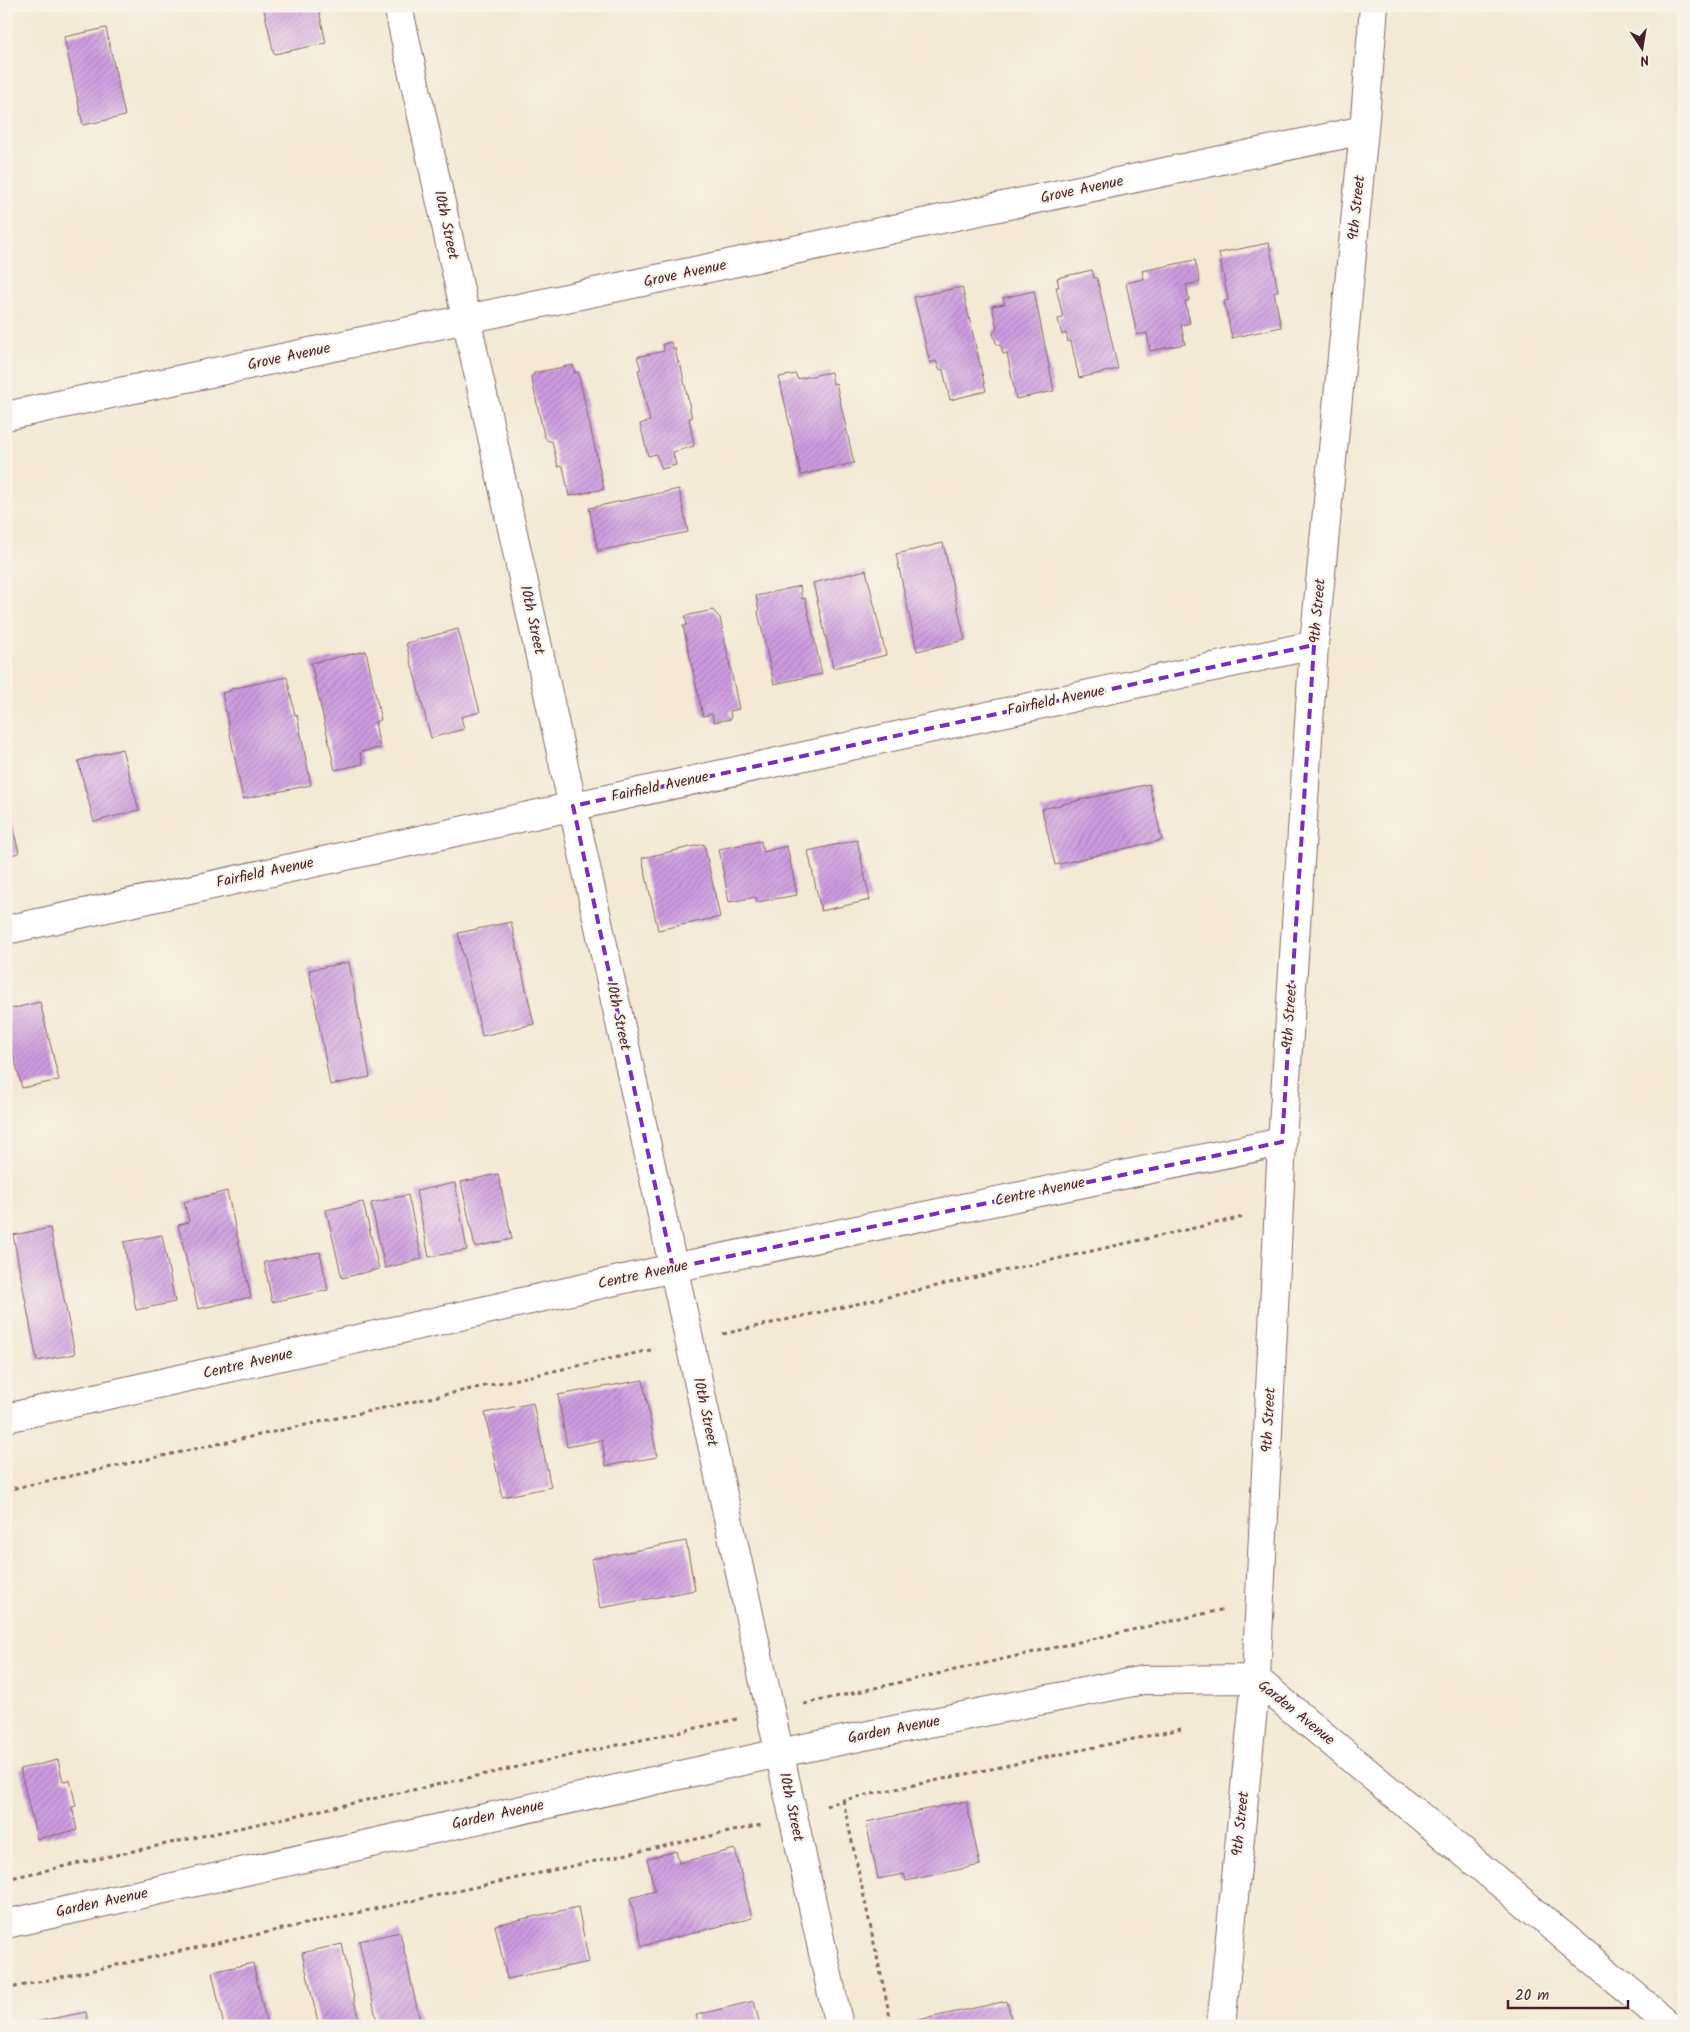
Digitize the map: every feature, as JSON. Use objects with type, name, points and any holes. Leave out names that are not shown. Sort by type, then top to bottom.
[{"type":"street","name":"10th Street","points":[[398,6],[839,2026]]},
{"type":"street","name":"9th Street","points":[[1221,2026],[1256,1679],[1282,1142],[1314,644],[1364,130],[1374,6]]},
{"type":"street","name":"Grove Avenue","points":[[6,416],[1364,130]]},
{"type":"street","name":"Fairfield Avenue","points":[[6,930],[1314,644]]},
{"type":"street","name":"Centre Avenue","points":[[6,1418],[673,1268],[1282,1142]]},
{"type":"street","name":"Garden Avenue","points":[[6,1924],[779,1753],[1143,1680],[1256,1679],[1672,2026]]},
{"type":"path","points":[[6,1989],[793,1818],[843,1800],[1181,1729]]},
{"type":"path","points":[[843,1800],[892,2026]]},
{"type":"highlighted area","points":[[1314,645],[1282,1142],[673,1268],[573,806]]},
{"type":"building","points":[[263,6],[318,6],[326,43],[274,54]]},
{"type":"building","points":[[106,28],[125,116],[83,125],[64,37]]},
{"type":"building","points":[[1269,243],[1278,291],[1274,292],[1281,327],[1232,338],[1224,301],[1228,300],[1219,253]]},
{"type":"building","points":[[1195,260],[1200,282],[1186,285],[1189,300],[1185,301],[1190,323],[1181,325],[1185,344],[1150,351],[1147,333],[1137,335],[1126,283],[1144,279],[1142,271]]},
{"type":"building","points":[[1092,270],[1094,278],[1097,278],[1118,369],[1079,378],[1071,341],[1068,342],[1066,333],[1062,335],[1058,319],[1063,318],[1056,287],[1059,287],[1057,278]]},
{"type":"building","points":[[962,287],[986,391],[950,400],[943,370],[939,369],[936,361],[930,363],[914,297]]},
{"type":"building","points":[[1034,291],[1054,391],[1016,399],[1007,353],[1003,354],[1001,346],[996,343],[993,333],[997,329],[992,306],[1005,304],[1003,298]]},
{"type":"building","points":[[671,342],[673,349],[675,348],[678,363],[680,362],[692,418],[689,418],[694,446],[673,452],[676,465],[662,469],[656,454],[648,456],[640,424],[650,421],[638,370],[641,369],[637,357],[664,351],[663,344]]},
{"type":"building","points":[[573,365],[575,373],[578,372],[604,489],[569,496],[563,466],[558,467],[552,441],[548,441],[544,436],[531,376],[534,373]]},
{"type":"building","points":[[831,372],[833,384],[836,383],[854,463],[801,475],[779,377],[796,374],[797,379]]},
{"type":"building","points":[[679,489],[688,532],[598,551],[589,508]]},
{"type":"building","points":[[943,543],[965,640],[917,651],[896,554]]},
{"type":"building","points":[[866,570],[886,655],[833,668],[813,583]]},
{"type":"building","points":[[800,586],[802,599],[805,598],[822,674],[774,684],[756,596]]},
{"type":"building","points":[[713,610],[720,618],[739,709],[730,711],[731,719],[714,722],[712,714],[703,716],[683,626],[687,625],[685,616]]},
{"type":"building","points":[[458,629],[480,712],[461,717],[464,729],[431,738],[406,643]]},
{"type":"building","points":[[366,651],[381,720],[375,722],[380,748],[360,752],[363,764],[335,770],[311,663]]},
{"type":"building","points":[[287,677],[295,715],[297,715],[311,785],[243,799],[222,693],[231,691],[231,689]]},
{"type":"building","points":[[122,749],[139,810],[94,822],[78,761]]},
{"type":"building","points":[[1149,784],[1162,840],[1055,865],[1042,809]]},
{"type":"building","points":[[6,799],[19,853],[6,856]]},
{"type":"building","points":[[857,840],[870,900],[821,911],[808,851]]},
{"type":"building","points":[[761,841],[763,852],[787,846],[797,895],[757,902],[756,897],[729,902],[719,849]]},
{"type":"building","points":[[704,844],[720,917],[658,930],[642,858]]},
{"type":"building","points":[[511,922],[534,1024],[482,1036],[458,933]]},
{"type":"building","points":[[349,962],[370,1077],[330,1085],[309,970]]},
{"type":"building","points":[[40,1002],[59,1080],[22,1088],[6,1025],[6,1010]]},
{"type":"building","points":[[498,1174],[512,1239],[475,1247],[461,1182]]},
{"type":"building","points":[[455,1183],[467,1250],[429,1257],[416,1191]]},
{"type":"building","points":[[227,1191],[251,1297],[198,1309],[178,1225],[189,1222],[184,1202]]},
{"type":"building","points":[[408,1195],[422,1259],[385,1268],[371,1203]]},
{"type":"building","points":[[363,1202],[379,1269],[342,1278],[326,1210]]},
{"type":"building","points":[[50,1228],[75,1354],[37,1361],[13,1235]]},
{"type":"building","points":[[162,1235],[175,1302],[136,1310],[124,1242]]},
{"type":"building","points":[[320,1252],[328,1290],[272,1302],[264,1262]]},
{"type":"building","points":[[643,1380],[657,1457],[606,1466],[602,1440],[567,1447],[558,1395]]},
{"type":"building","points":[[533,1403],[551,1487],[502,1497],[485,1413]]},
{"type":"building","points":[[686,1541],[695,1590],[600,1608],[591,1559]]},
{"type":"building","points":[[58,1760],[63,1781],[70,1780],[76,1806],[72,1807],[77,1830],[37,1839],[20,1769]]},
{"type":"building","points":[[966,1801],[980,1865],[906,1881],[904,1874],[878,1879],[866,1822]]},
{"type":"building","points":[[735,1849],[752,1918],[642,1946],[630,1898],[655,1891],[647,1859],[676,1851],[679,1863]]},
{"type":"building","points":[[578,1907],[589,1962],[507,1979],[495,1925]]},
{"type":"building","points":[[400,1932],[421,2026],[378,2026],[359,1941]]},
{"type":"building","points":[[342,1944],[360,2026],[319,2026],[302,1953]]},
{"type":"building","points":[[253,1963],[267,2026],[224,2026],[212,1972]]},
{"type":"building","points":[[754,2001],[760,2026],[699,2026],[696,2015]]},
{"type":"building","points":[[1007,2001],[1013,2026],[915,2026],[914,2021]]},
{"type":"building","points":[[86,2012],[89,2026],[36,2026],[35,2022]]}]
